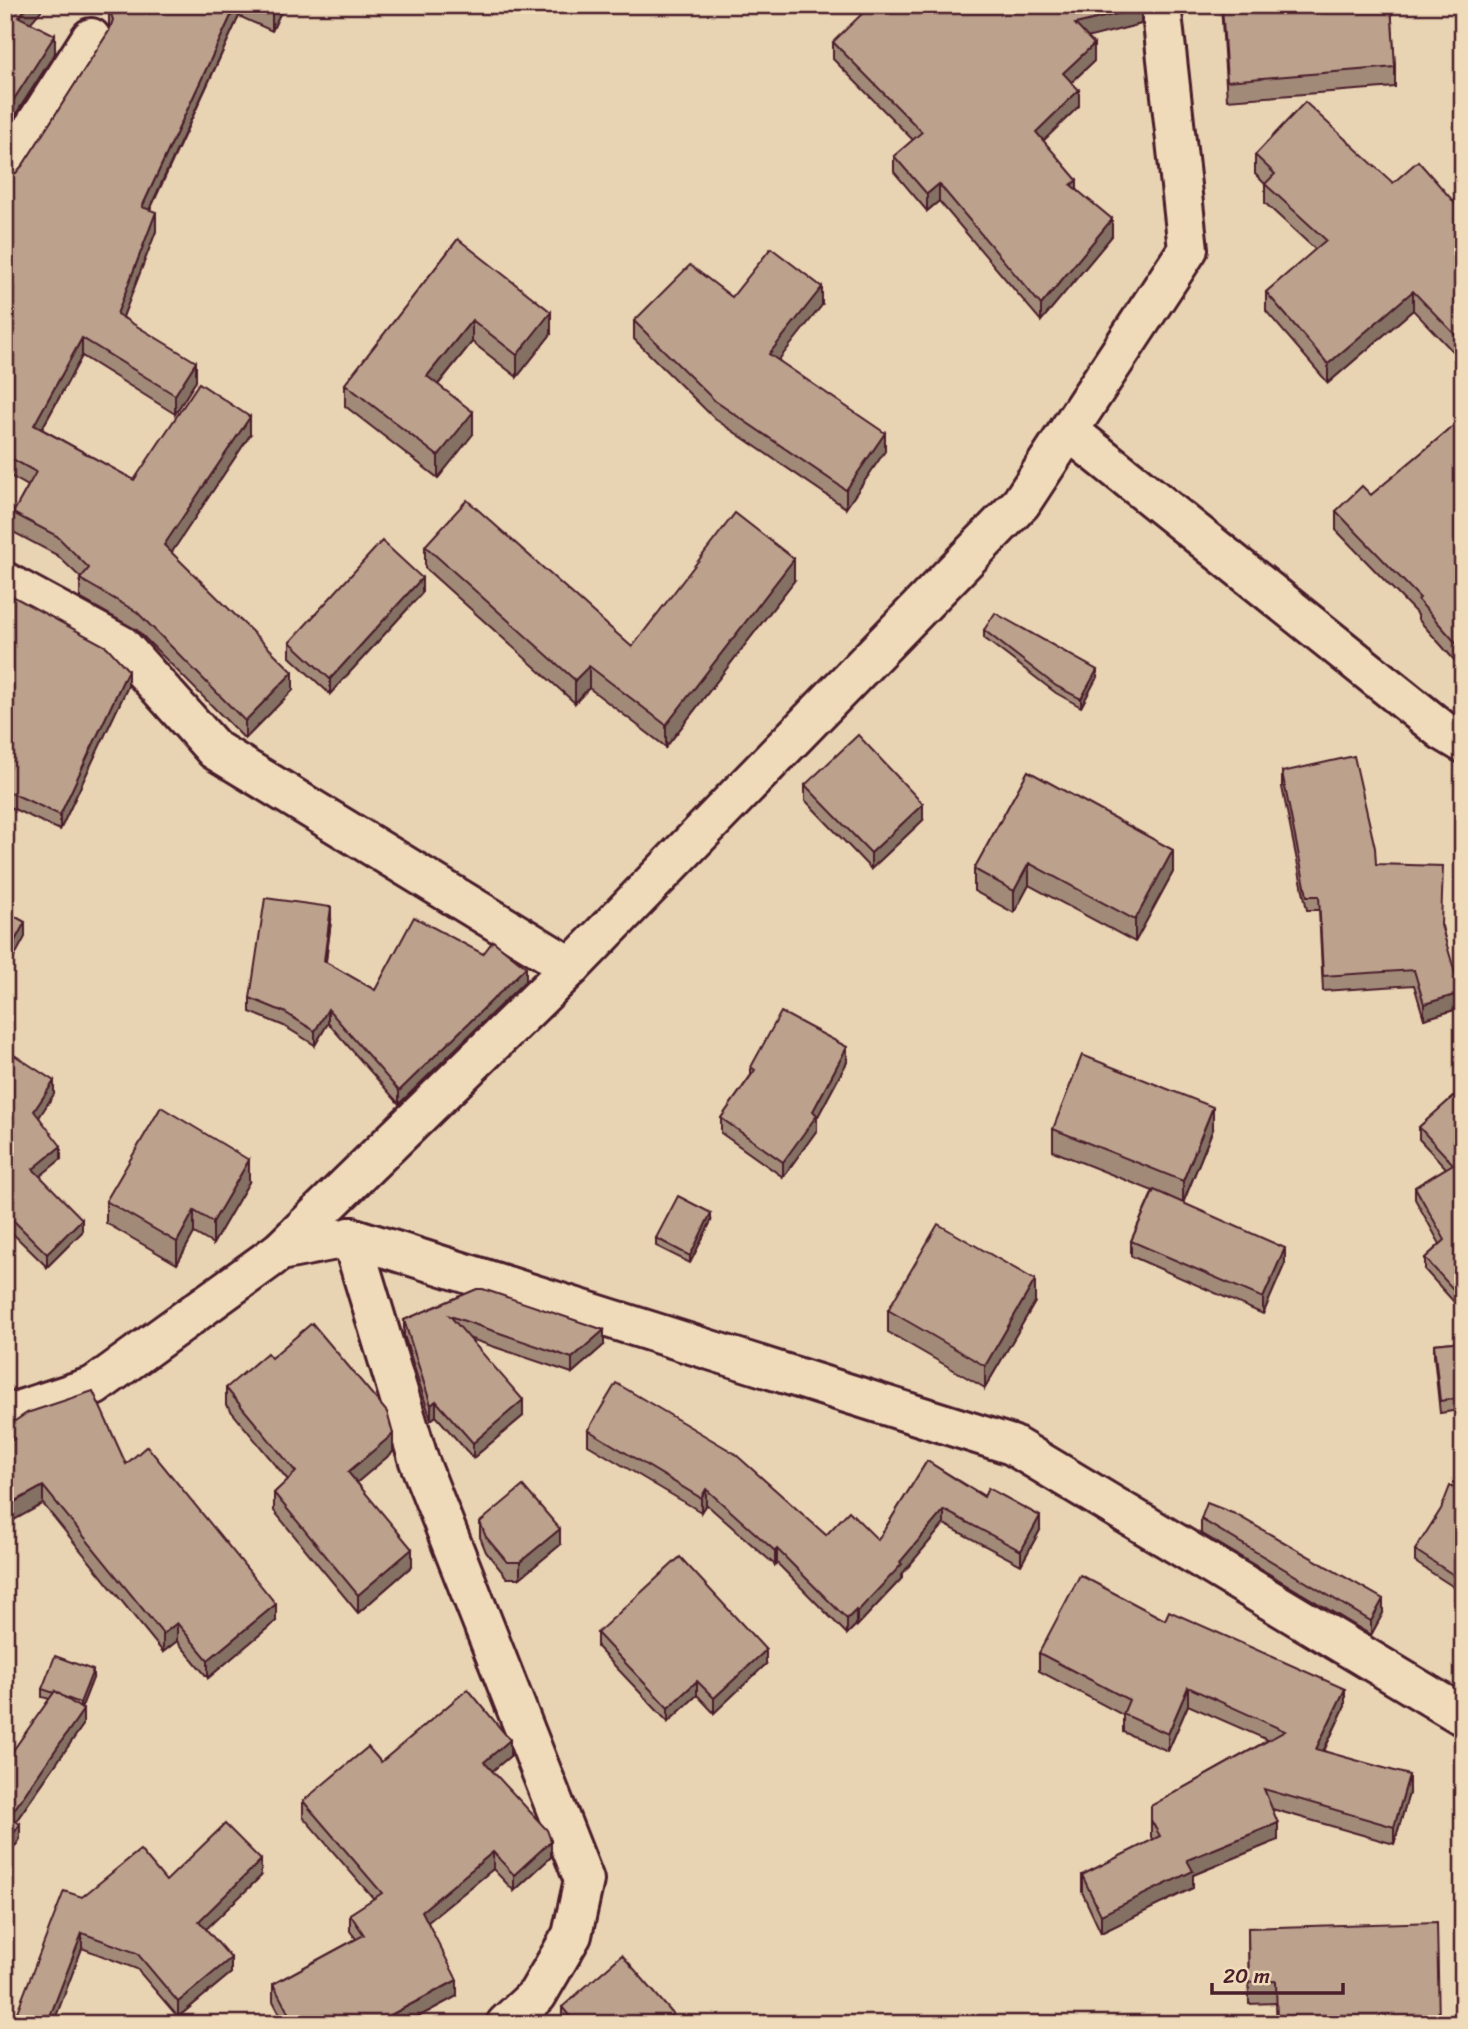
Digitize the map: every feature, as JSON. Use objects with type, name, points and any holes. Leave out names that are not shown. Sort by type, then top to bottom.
[{"type":"street","points":[[5,1415],[94,1386],[280,1251],[571,967],[1021,503],[1188,248],[1161,5]]},
{"type":"street","points":[[5,172],[91,38]]},
{"type":"street","points":[[1069,430],[1443,731],[1463,743]]},
{"type":"street","points":[[5,582],[121,645],[215,750],[571,967]]},
{"type":"street","points":[[280,1251],[351,1237],[1012,1445],[1463,1716]]},
{"type":"street","points":[[351,1237],[419,1461],[584,1880],[572,1935],[537,1995],[506,2024]]},
{"type":"building","points":[[5,5],[29,5],[19,17],[55,35],[5,113]]},
{"type":"building","points":[[110,5],[236,5],[142,207],[156,212],[117,314],[196,362],[175,395],[82,338],[34,425],[134,480],[199,383],[250,417],[164,545],[293,672],[245,721],[137,612],[80,579],[89,568],[57,536],[13,513],[36,472],[5,455],[5,175],[16,173],[23,165],[109,31],[113,20]]},
{"type":"building","points":[[256,5],[275,5],[272,13]]},
{"type":"building","points":[[871,5],[1141,5],[1141,8],[1075,24],[1094,44],[1063,73],[1079,90],[1036,132],[1077,180],[1071,185],[1112,219],[1041,305],[939,184],[927,194],[894,156],[922,132],[833,42]]},
{"type":"building","points":[[1222,5],[1391,5],[1395,67],[1227,81]]},
{"type":"building","points":[[1305,102],[1393,183],[1418,161],[1460,209],[1463,207],[1463,343],[1413,291],[1328,364],[1266,292],[1326,240],[1265,184],[1275,174],[1255,155]]},
{"type":"building","points":[[458,239],[551,312],[517,355],[472,320],[427,376],[473,412],[438,456],[345,384]]},
{"type":"building","points":[[771,248],[822,287],[769,354],[885,433],[846,490],[715,401],[634,321],[690,265],[732,297]]},
{"type":"building","points":[[1463,418],[1463,651],[1418,600],[1420,598],[1336,511],[1362,486],[1371,495]]},
{"type":"building","points":[[467,500],[632,647],[735,513],[794,559],[666,725],[589,666],[575,680],[425,546]]},
{"type":"building","points":[[382,541],[422,578],[330,679],[290,642]]},
{"type":"building","points":[[5,592],[107,647],[128,670],[60,815],[5,790]]},
{"type":"building","points":[[995,613],[1097,670],[1081,699],[1056,686],[984,630]]},
{"type":"building","points":[[858,735],[923,804],[871,853],[805,785]]},
{"type":"building","points":[[1354,756],[1375,848],[1376,864],[1443,866],[1441,925],[1461,993],[1424,1004],[1414,970],[1323,976],[1319,896],[1307,896],[1282,772]]},
{"type":"building","points":[[1028,771],[1173,850],[1135,920],[1029,863],[1014,891],[974,869]]},
{"type":"building","points":[[265,898],[331,907],[324,961],[375,990],[414,917],[483,954],[493,941],[526,967],[399,1091],[328,1009],[315,1031],[284,1012],[250,998]]},
{"type":"building","points":[[5,911],[25,922],[5,959]]},
{"type":"building","points":[[781,1012],[847,1047],[813,1111],[817,1115],[783,1162],[721,1118],[755,1070],[751,1067]]},
{"type":"building","points":[[5,1049],[54,1081],[34,1111],[61,1146],[33,1169],[82,1219],[47,1254],[5,1212]]},
{"type":"building","points":[[1082,1055],[1213,1107],[1183,1181],[1053,1129]]},
{"type":"building","points":[[1463,1088],[1463,1300],[1425,1258],[1445,1240],[1415,1187],[1453,1164],[1419,1127]]},
{"type":"building","points":[[161,1107],[249,1160],[213,1222],[194,1211],[177,1242],[106,1201]]},
{"type":"building","points":[[1154,1190],[1285,1248],[1263,1298],[1131,1241]]},
{"type":"building","points":[[678,1196],[711,1213],[690,1256],[656,1238]]},
{"type":"building","points":[[938,1224],[1035,1280],[985,1366],[888,1310]]},
{"type":"building","points":[[477,1289],[604,1330],[572,1358],[450,1316],[523,1400],[473,1443],[436,1401],[431,1405],[404,1320]]},
{"type":"building","points":[[312,1323],[387,1412],[393,1434],[348,1472],[412,1549],[358,1595],[274,1493],[296,1472],[226,1388],[267,1353],[271,1358]]},
{"type":"building","points":[[1463,1341],[1461,1423],[1459,1398],[1440,1401],[1434,1344]]},
{"type":"building","points":[[616,1383],[734,1453],[826,1535],[849,1511],[878,1540],[927,1461],[984,1497],[988,1488],[1040,1516],[1021,1551],[944,1510],[900,1562],[902,1564],[857,1612],[856,1610],[847,1619],[777,1549],[775,1551],[706,1489],[701,1498],[588,1430]]},
{"type":"building","points":[[93,1391],[126,1464],[147,1446],[276,1604],[208,1660],[177,1623],[163,1634],[43,1486],[5,1507],[5,1444],[14,1439],[6,1427],[27,1413]]},
{"type":"building","points":[[523,1486],[560,1529],[520,1562],[507,1562],[486,1537],[480,1522]]},
{"type":"building","points":[[1450,1486],[1463,1491],[1463,1581],[1415,1550],[1441,1509]]},
{"type":"building","points":[[1207,1503],[1235,1514],[1383,1599],[1371,1621],[1201,1519]]},
{"type":"building","points":[[680,1557],[766,1650],[714,1698],[697,1681],[668,1708],[597,1633]]},
{"type":"building","points":[[1080,1575],[1165,1620],[1169,1611],[1345,1689],[1316,1749],[1409,1775],[1394,1827],[1264,1789],[1278,1823],[1187,1860],[1193,1871],[1101,1915],[1082,1875],[1160,1836],[1151,1820],[1151,1806],[1285,1731],[1188,1687],[1168,1734],[1123,1714],[1129,1700],[1039,1653]]},
{"type":"building","points":[[55,1656],[93,1670],[80,1703],[55,1691],[54,1693],[42,1689]]},
{"type":"building","points":[[468,1689],[510,1740],[484,1762],[547,1830],[551,1841],[514,1875],[493,1852],[422,1911],[457,1980],[381,2020],[383,2024],[294,2024],[273,1984],[364,1935],[350,1914],[382,1893],[303,1801],[368,1747],[381,1762]]},
{"type":"building","points":[[55,1691],[83,1710],[9,1817],[20,1824],[5,1846],[5,1762]]},
{"type":"building","points":[[225,1824],[261,1860],[199,1921],[231,1958],[178,2002],[137,1953],[82,1933],[47,2024],[32,2024],[15,2017],[64,1891],[82,1897],[140,1850],[166,1881]]},
{"type":"building","points":[[1437,1922],[1439,2024],[1277,2024],[1276,1981],[1249,1982],[1248,1928]]},
{"type":"building","points":[[622,1955],[673,2014],[661,2024],[576,2024],[562,2007]]}]
